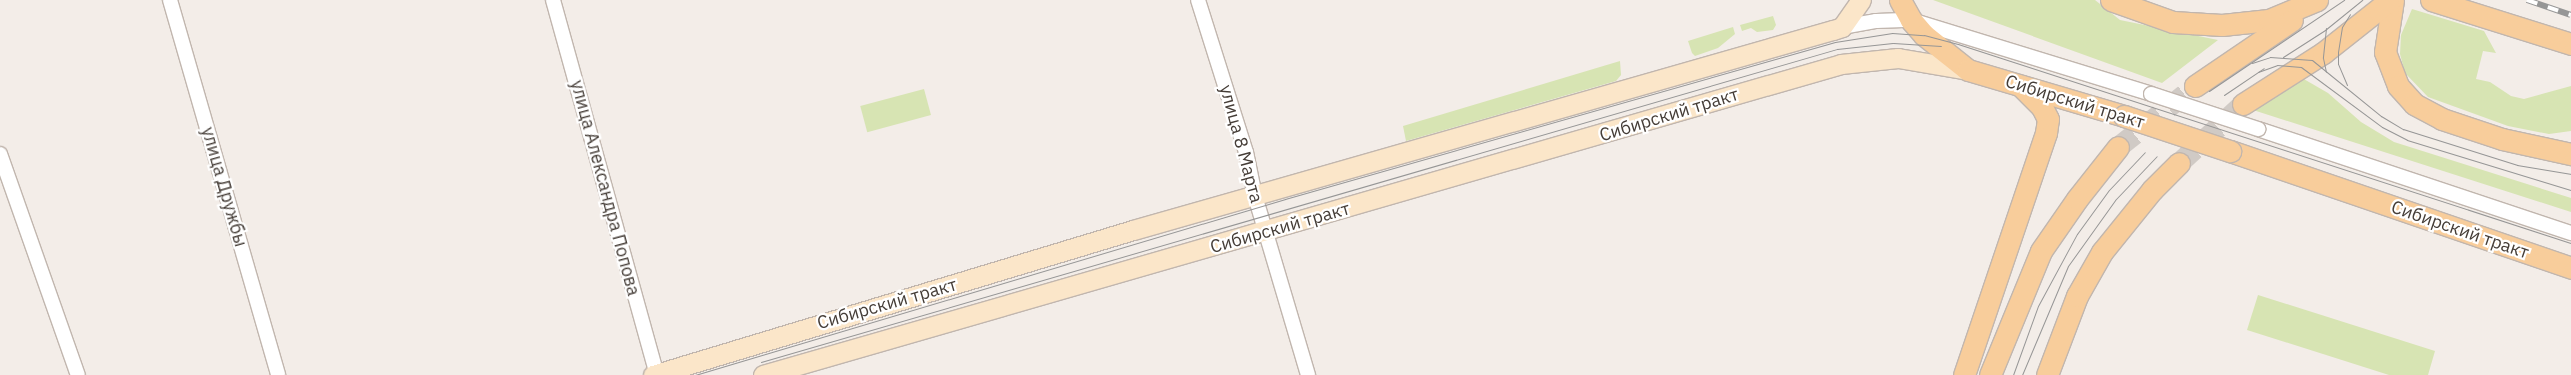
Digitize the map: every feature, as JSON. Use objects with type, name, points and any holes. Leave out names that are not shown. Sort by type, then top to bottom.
[{"type":"main road","points":[[1842,27],[1861,0]]},
{"type":"main road","points":[[1900,0],[1910,20],[1933,44],[1968,70]]},
{"type":"main road","points":[[2111,0],[2173,22],[2222,25],[2269,20],[2317,0]]},
{"type":"main road","points":[[2194,86],[2322,0]]},
{"type":"main road","points":[[2242,104],[2330,47],[2391,0]]},
{"type":"main road","points":[[2391,0],[2384,52],[2398,86],[2414,104],[2442,119],[2502,139],[2571,154]]},
{"type":"main road","points":[[2431,0],[2571,44]]},
{"type":"main road","name":"Сибирский тракт","points":[[656,375],[1255,196],[1842,27]]},
{"type":"main road","name":"Сибирский тракт","points":[[763,375],[1266,232],[1841,64],[1898,58],[1968,70],[2124,116],[2571,268]]},
{"type":"main road","points":[[1964,375],[2046,132],[2048,119],[2042,108],[2021,86]]},
{"type":"main road","points":[[1990,375],[2041,251],[2077,199],[2118,147]]},
{"type":"main road","points":[[2047,375],[2077,296],[2102,252],[2152,190],[2179,163]]},
{"type":"street","name":"улица Дружбы","points":[[170,0],[278,375]]},
{"type":"street","name":"улица Александра Попова","points":[[553,0],[656,375]]},
{"type":"street","name":"улица 8 Марта","points":[[1198,0],[1246,152],[1255,196],[1308,375]]},
{"type":"street","name":"Сибирский тракт","points":[[1842,27],[1876,21],[1910,20],[2150,94],[2571,233]]},
{"type":"street","points":[[0,154],[4,178],[78,375]]},
{"type":"green space","points":[[1933,0],[2095,0],[2120,20],[2218,40],[2162,83]]},
{"type":"green space","points":[[2412,9],[2484,31],[2496,53],[2483,51],[2476,79],[2490,82],[2511,96],[2524,99],[2571,86],[2571,131],[2549,134],[2508,126],[2428,97],[2405,73],[2400,54],[2401,35]]},
{"type":"green space","points":[[1773,16],[1776,25],[1773,30],[1757,32],[1751,28],[1742,31],[1740,25]]},
{"type":"green space","points":[[1733,27],[1735,34],[1718,48],[1695,56],[1692,53],[1688,41]]},
{"type":"green space","points":[[1620,61],[1621,75],[1616,81],[1406,141],[1403,126]]},
{"type":"green space","points":[[2302,78],[2328,93],[2361,122],[2394,142],[2571,198],[2571,212],[2253,110]]},
{"type":"green space","points":[[924,89],[931,115],[867,132],[860,106]]},
{"type":"green space","points":[[2258,295],[2435,351],[2428,375],[2389,375],[2247,330]]},
{"type":"tunnel","points":[[2118,147],[2195,86]]},
{"type":"tunnel","points":[[2179,163],[2243,104]]},
{"type":"tram line","points":[[2209,91],[2344,0]]},
{"type":"tram line","points":[[2283,57],[2325,30],[2362,0]]},
{"type":"tram line","points":[[2347,85],[2338,64],[2338,52],[2342,27],[2350,14]]},
{"type":"tram line","points":[[2326,28],[2323,58],[2326,72]]},
{"type":"tram line","points":[[695,375],[1285,199],[1835,42],[1892,33],[1924,35],[1958,44],[2571,243]]},
{"type":"tram line","points":[[761,362],[1837,49],[1893,43],[1941,46]]},
{"type":"tram line","points":[[2252,63],[2270,57],[2312,60],[2381,116],[2403,129],[2517,165],[2571,174]]},
{"type":"tram line","points":[[2258,72],[2277,65],[2301,67],[2382,127],[2407,140],[2571,190]]},
{"type":"tram line","points":[[2224,95],[2264,68]]},
{"type":"tram line","points":[[2013,375],[2038,306],[2077,234],[2109,190],[2145,152]]},
{"type":"tram line","points":[[2022,375],[2068,266],[2116,199],[2157,156]]},
{"type":"railway","points":[[2527,0],[2571,15]]}]
